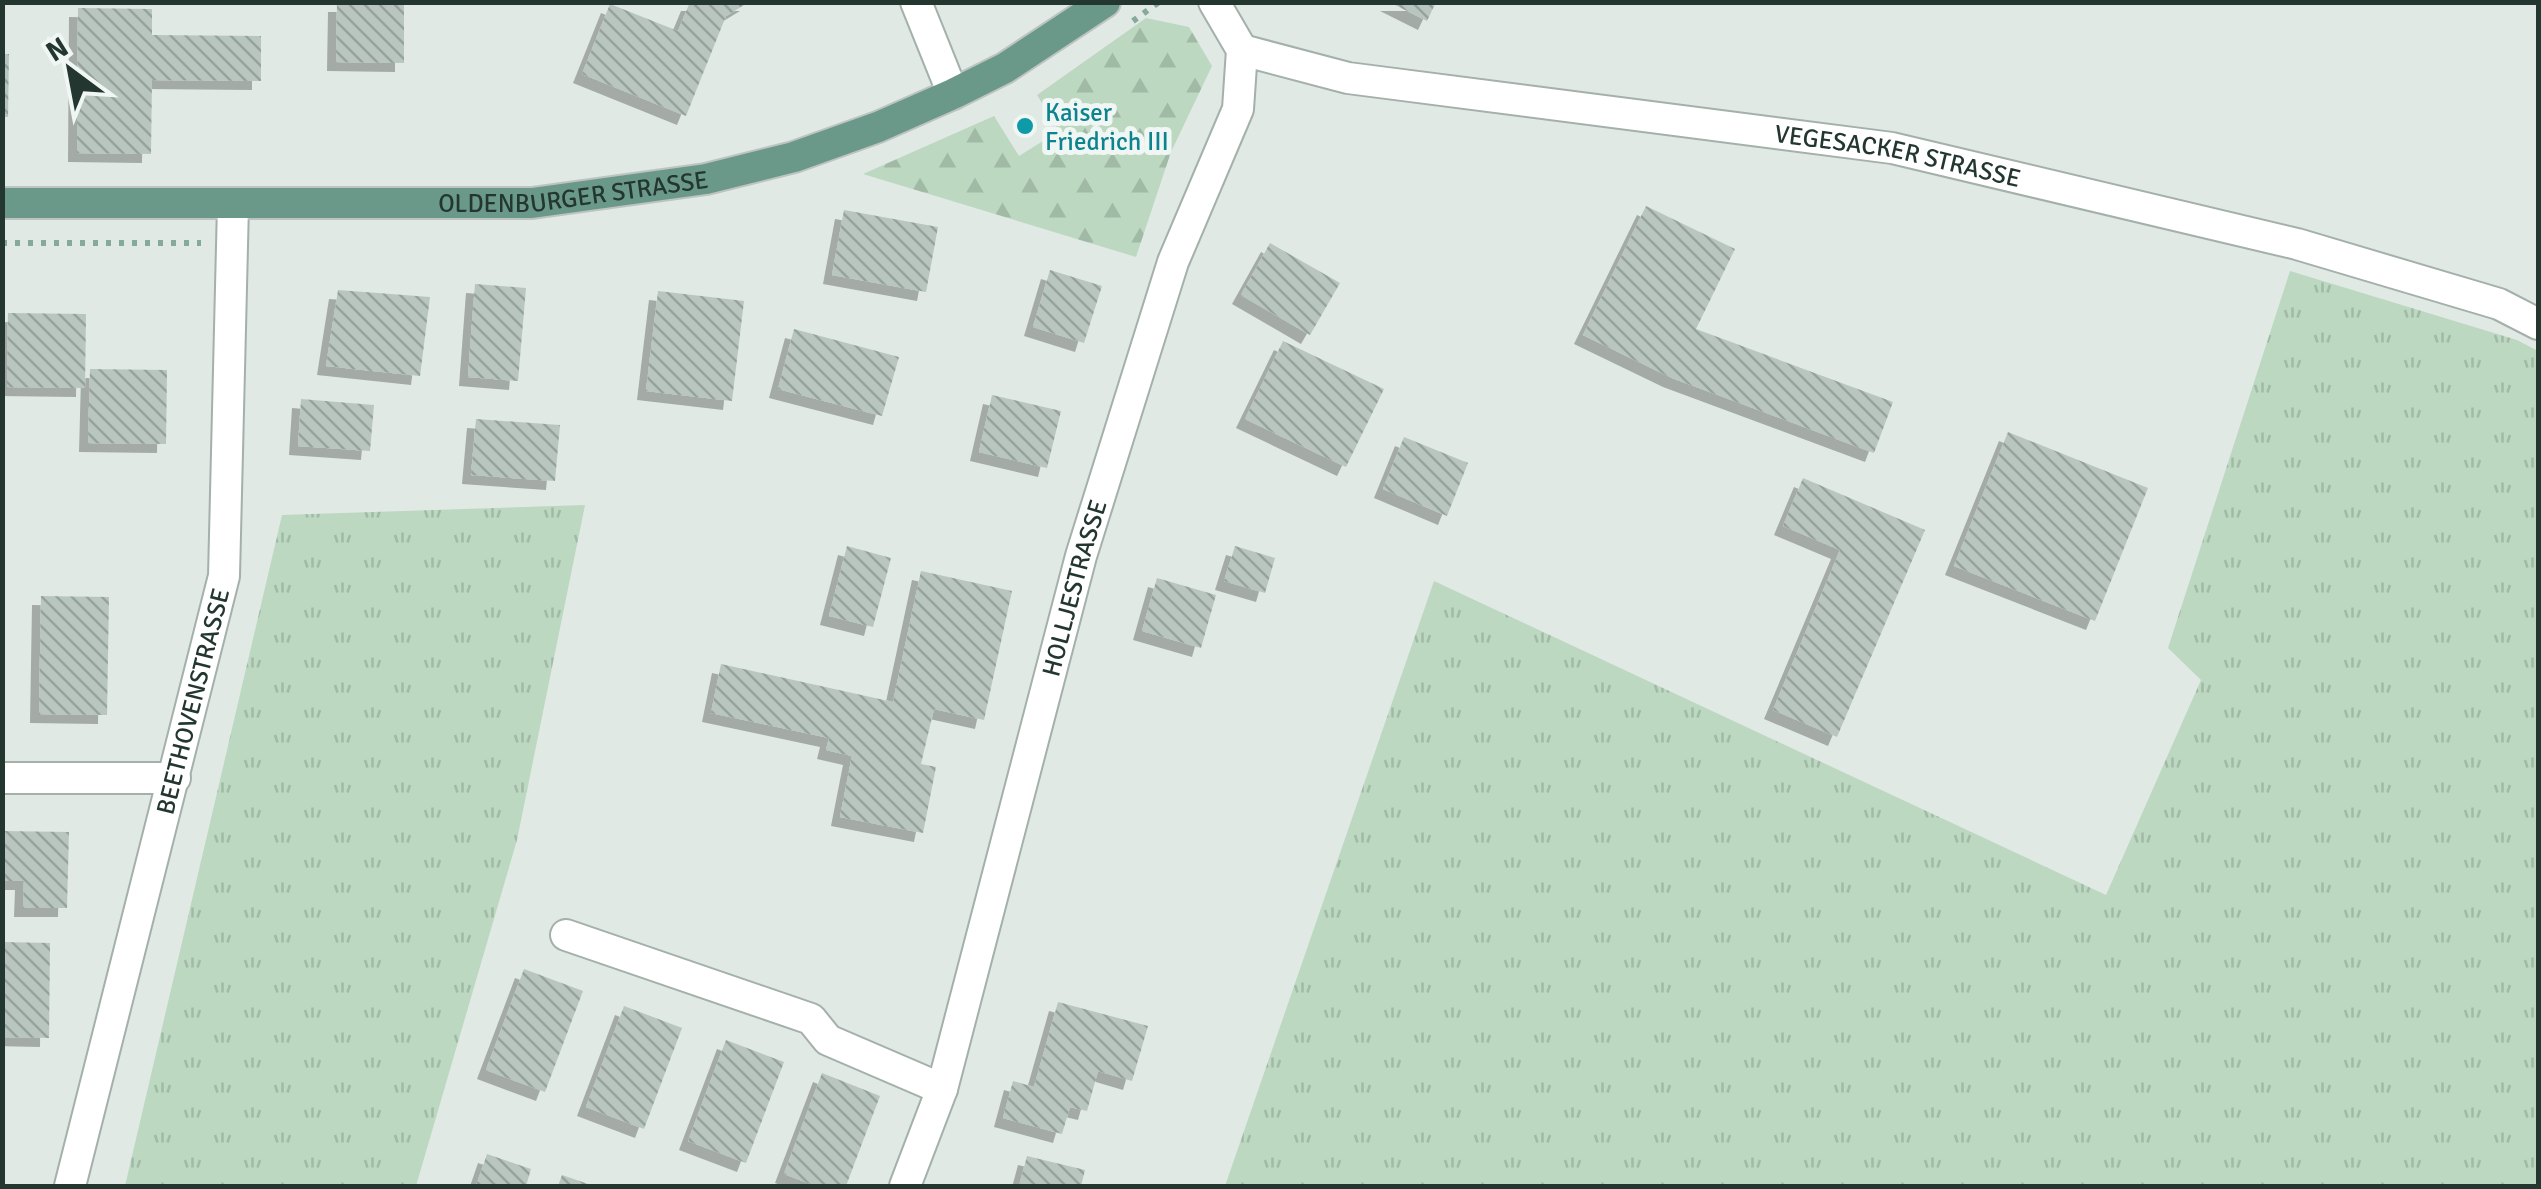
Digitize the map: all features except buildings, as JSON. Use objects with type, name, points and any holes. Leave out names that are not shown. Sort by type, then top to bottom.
[{"type":"main road","name":"OLDENBURGER STRASSE","points":[[2,204],[532,203],[706,178],[794,158],[954,94],[1004,68],[1105,2]]},
{"type":"street","points":[[916,2],[954,94]]},
{"type":"street","points":[[1214,2],[1242,50]]},
{"type":"street","name":"VEGESACKER STRASSE","points":[[1242,50],[1348,78],[1892,148],[2297,244],[2499,304],[2538,324]]},
{"type":"street","name":"HOLLJESTRASSE","points":[[905,1186],[942,1088],[1082,556],[1173,262],[1238,109],[1242,50]]},
{"type":"street","name":"BEETHOVENSTRASSE","points":[[70,1186],[224,576],[233,205]]},
{"type":"street","points":[[2,778],[175,778]]},
{"type":"street","points":[[566,935],[811,1019],[828,1040],[942,1088]]},
{"type":"green space","points":[[1146,18],[1189,27],[1212,66],[1171,152],[1136,257],[863,174],[994,116],[1019,156],[1059,131],[1037,95]]},
{"type":"green space","points":[[2290,271],[2517,340],[2538,351],[2538,1186],[1225,1186],[1434,581],[2106,895],[2201,680],[2168,648]]},
{"type":"green space","points":[[585,505],[517,840],[416,1186],[125,1186],[282,515]]},
{"type":"place","name":"Kaiser Friedrich III","points":[[1025,126]]}]
